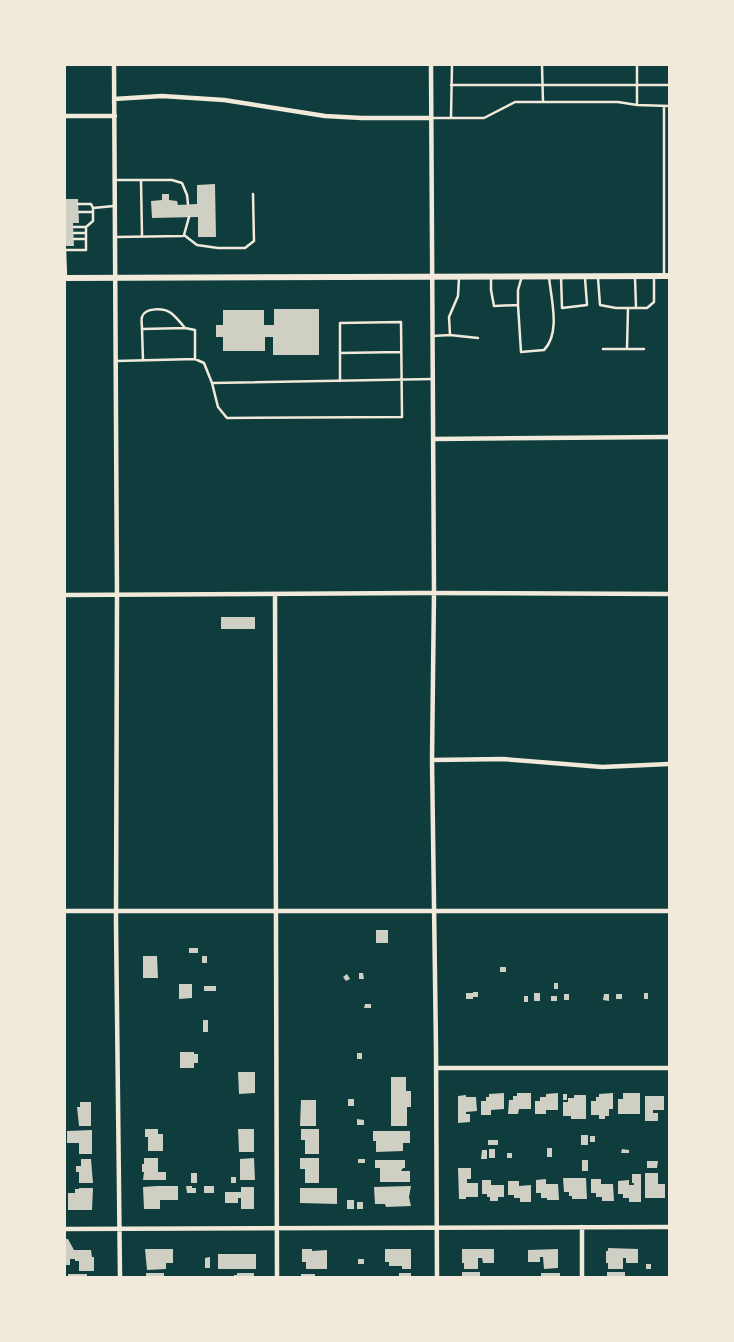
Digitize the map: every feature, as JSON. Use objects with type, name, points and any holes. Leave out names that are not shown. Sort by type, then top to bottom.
[{"type":"main road","points":[[65,278],[666,276]]},
{"type":"street","points":[[114,65],[117,595],[116,911],[120,1277]]},
{"type":"street","points":[[431,65],[432,379],[434,439],[432,760],[435,911],[437,1277]]},
{"type":"street","points":[[114,99],[162,96],[224,100],[325,116],[431,118]]},
{"type":"street","points":[[65,116],[114,116]]},
{"type":"street","points":[[434,439],[669,437]]},
{"type":"street","points":[[65,595],[669,594]]},
{"type":"street","points":[[275,595],[278,1277]]},
{"type":"street","points":[[432,760],[503,759],[602,767],[669,764]]},
{"type":"street","points":[[65,912],[669,911]]},
{"type":"street","points":[[436,1068],[669,1068]]},
{"type":"street","points":[[582,1227],[582,1277]]},
{"type":"street","points":[[65,1228],[669,1227]]},
{"type":"lane","points":[[451,118],[452,65]]},
{"type":"lane","points":[[542,65],[543,102]]},
{"type":"lane","points":[[637,65],[637,105]]},
{"type":"lane","points":[[451,85],[669,85]]},
{"type":"lane","points":[[431,118],[484,118],[515,102],[618,102],[637,105],[669,106]]},
{"type":"lane","points":[[664,106],[666,276]]},
{"type":"lane","points":[[664,129],[669,129]]},
{"type":"lane","points":[[664,151],[669,151]]},
{"type":"lane","points":[[664,174],[669,174]]},
{"type":"lane","points":[[114,180],[172,180],[182,183],[187,195],[188,204]]},
{"type":"lane","points":[[141,180],[142,237]]},
{"type":"lane","points":[[115,237],[184,236],[197,245],[218,248],[245,248],[254,241],[253,194]]},
{"type":"lane","points":[[78,204],[91,204],[93,208]]},
{"type":"lane","points":[[93,208],[114,206]]},
{"type":"lane","points":[[74,227],[86,227],[93,221],[93,208]]},
{"type":"lane","points":[[79,212],[92,212]]},
{"type":"lane","points":[[184,236],[188,217]]},
{"type":"lane","points":[[65,278],[65,250],[86,250],[86,227]]},
{"type":"lane","points":[[74,232],[86,233]]},
{"type":"lane","points":[[74,239],[86,239]]},
{"type":"lane","points":[[450,335],[449,317],[458,296],[459,276]]},
{"type":"lane","points":[[492,276],[491,290],[494,306],[518,305]]},
{"type":"lane","points":[[522,276],[518,290],[521,352],[544,350],[551,344],[554,326],[549,276]]},
{"type":"lane","points":[[561,276],[562,308],[587,305],[585,276]]},
{"type":"lane","points":[[598,276],[600,305],[628,308],[647,308],[654,302],[654,276]]},
{"type":"lane","points":[[635,276],[636,308]]},
{"type":"lane","points":[[627,348],[628,308]]},
{"type":"lane","points":[[143,360],[142,318],[144,313],[149,310],[170,311],[185,328]]},
{"type":"lane","points":[[116,361],[195,359],[204,363],[212,382],[218,407],[227,418],[402,417],[400,380],[401,322],[340,322],[340,382]]},
{"type":"lane","points":[[142,329],[185,328],[195,330],[195,359]]},
{"type":"lane","points":[[432,336],[450,335],[478,338]]},
{"type":"lane","points":[[603,349],[644,349]]},
{"type":"lane","points":[[340,353],[401,352]]},
{"type":"lane","points":[[212,382],[340,382],[432,379]]},
{"type":"building","points":[[215,184],[216,237],[198,237],[198,217],[152,218],[151,201],[162,200],[162,194],[169,194],[169,200],[177,201],[178,205],[197,204],[197,185]]},
{"type":"building","points":[[65,199],[78,199],[79,223],[73,223],[74,246],[65,246]]},
{"type":"building","points":[[274,309],[319,309],[319,355],[273,355],[273,337],[265,337],[265,351],[223,351],[223,337],[216,337],[216,325],[223,325],[223,310],[264,310],[264,325],[274,325]]},
{"type":"building","points":[[221,617],[255,617],[255,629],[221,629]]},
{"type":"building","points":[[376,930],[388,930],[388,943],[376,943]]},
{"type":"building","points":[[189,948],[198,948],[198,953],[189,953]]},
{"type":"building","points":[[143,956],[157,956],[158,978],[143,978]]},
{"type":"building","points":[[202,956],[207,956],[207,963],[202,963]]},
{"type":"building","points":[[500,967],[506,967],[506,972],[500,972]]},
{"type":"building","points":[[359,973],[363,973],[364,979],[359,979]]},
{"type":"building","points":[[347,974],[350,979],[346,981],[343,977]]},
{"type":"building","points":[[554,983],[558,983],[558,989],[554,989]]},
{"type":"building","points":[[179,984],[192,984],[192,998],[179,999]]},
{"type":"building","points":[[204,986],[216,986],[216,991],[204,991]]},
{"type":"building","points":[[473,992],[478,992],[478,997],[473,997]]},
{"type":"building","points":[[466,993],[473,993],[473,999],[466,999]]},
{"type":"building","points":[[534,993],[540,993],[540,1001],[534,1001]]},
{"type":"building","points":[[644,993],[648,993],[648,999],[644,999]]},
{"type":"building","points":[[564,994],[569,994],[569,1000],[564,1000]]},
{"type":"building","points":[[604,994],[609,994],[609,1001],[603,1000]]},
{"type":"building","points":[[616,994],[622,994],[622,999],[616,999]]},
{"type":"building","points":[[524,996],[528,996],[528,1002],[524,1002]]},
{"type":"building","points":[[551,996],[557,996],[557,1001],[551,1001]]},
{"type":"building","points":[[365,1004],[371,1004],[371,1008],[364,1008]]},
{"type":"building","points":[[203,1020],[208,1020],[208,1032],[203,1032]]},
{"type":"building","points":[[180,1052],[194,1052],[194,1054],[198,1054],[198,1063],[194,1063],[194,1068],[180,1068]]},
{"type":"building","points":[[357,1053],[362,1053],[362,1059],[357,1059]]},
{"type":"building","points":[[238,1072],[255,1072],[255,1093],[239,1094]]},
{"type":"building","points":[[391,1077],[406,1077],[406,1091],[411,1091],[411,1107],[407,1107],[407,1126],[391,1126]]},
{"type":"building","points":[[504,1093],[504,1109],[491,1110],[491,1115],[481,1115],[481,1101],[486,1101],[486,1097],[489,1097],[489,1094]]},
{"type":"building","points":[[517,1093],[531,1093],[531,1109],[519,1109],[518,1114],[508,1114],[509,1100],[513,1100],[513,1096],[517,1096]]},
{"type":"building","points":[[558,1093],[558,1110],[546,1110],[546,1114],[535,1114],[535,1101],[540,1101],[540,1097],[546,1097],[546,1094]]},
{"type":"building","points":[[613,1093],[613,1109],[609,1109],[609,1116],[605,1116],[605,1119],[599,1119],[599,1115],[591,1115],[591,1101],[596,1101],[596,1097],[599,1097],[599,1094]]},
{"type":"building","points":[[623,1093],[640,1093],[640,1114],[618,1114],[618,1099],[623,1099]]},
{"type":"building","points":[[563,1094],[567,1094],[567,1100],[563,1100]]},
{"type":"building","points":[[466,1095],[466,1097],[476,1097],[477,1111],[466,1112],[466,1114],[470,1114],[470,1122],[458,1123],[458,1096]]},
{"type":"building","points":[[574,1095],[586,1095],[586,1119],[571,1119],[571,1116],[563,1116],[563,1102],[568,1102],[568,1098],[574,1098]]},
{"type":"building","points":[[645,1096],[664,1096],[664,1110],[653,1110],[653,1113],[658,1113],[658,1121],[645,1121]]},
{"type":"building","points":[[348,1099],[354,1099],[354,1106],[348,1106]]},
{"type":"building","points":[[301,1100],[316,1100],[316,1126],[300,1126]]},
{"type":"building","points":[[80,1102],[91,1102],[91,1126],[79,1126],[77,1107],[80,1107]]},
{"type":"building","points":[[357,1119],[364,1120],[364,1125],[357,1125]]},
{"type":"building","points":[[145,1129],[158,1129],[158,1134],[163,1134],[163,1151],[148,1151],[148,1137],[145,1137]]},
{"type":"building","points":[[238,1129],[254,1129],[254,1152],[239,1152]]},
{"type":"building","points":[[301,1129],[319,1129],[319,1154],[305,1154],[305,1140],[301,1140]]},
{"type":"building","points":[[92,1130],[92,1154],[79,1154],[79,1143],[67,1143],[67,1131]]},
{"type":"building","points":[[373,1131],[410,1131],[410,1143],[403,1143],[403,1151],[376,1152],[376,1141],[373,1141]]},
{"type":"building","points":[[581,1135],[588,1135],[588,1145],[581,1145]]},
{"type":"building","points":[[590,1136],[595,1136],[595,1142],[590,1142]]},
{"type":"building","points":[[488,1140],[498,1140],[498,1145],[488,1145]]},
{"type":"building","points":[[547,1148],[552,1148],[552,1157],[547,1157]]},
{"type":"building","points":[[489,1149],[495,1149],[495,1158],[489,1158]]},
{"type":"building","points":[[622,1149],[629,1150],[629,1153],[621,1153]]},
{"type":"building","points":[[482,1150],[487,1150],[487,1159],[481,1159]]},
{"type":"building","points":[[507,1153],[512,1153],[512,1158],[507,1158]]},
{"type":"building","points":[[144,1158],[158,1158],[158,1172],[166,1172],[166,1180],[143,1180],[142,1164],[144,1164]]},
{"type":"building","points":[[254,1158],[255,1180],[240,1180],[240,1159]]},
{"type":"building","points":[[300,1158],[319,1158],[319,1183],[305,1183],[305,1169],[300,1169]]},
{"type":"building","points":[[81,1159],[91,1159],[93,1183],[79,1183],[79,1172],[76,1172],[76,1166],[81,1166]]},
{"type":"building","points":[[358,1159],[365,1159],[365,1163],[358,1163]]},
{"type":"building","points":[[375,1160],[405,1160],[405,1168],[401,1171],[410,1171],[410,1182],[380,1182],[380,1168],[375,1168]]},
{"type":"building","points":[[582,1160],[588,1160],[588,1171],[582,1171]]},
{"type":"building","points":[[647,1161],[658,1161],[657,1168],[647,1168]]},
{"type":"building","points":[[458,1168],[471,1168],[471,1179],[467,1179],[467,1183],[478,1183],[478,1197],[459,1199]]},
{"type":"building","points":[[191,1173],[197,1173],[197,1183],[191,1183]]},
{"type":"building","points":[[645,1173],[658,1173],[658,1184],[665,1184],[665,1198],[645,1198]]},
{"type":"building","points":[[632,1174],[641,1174],[641,1202],[629,1202],[629,1198],[623,1198],[623,1194],[618,1194],[618,1181],[629,1180],[629,1185],[634,1185],[632,1183]]},
{"type":"building","points":[[231,1177],[236,1177],[236,1183],[231,1183]]},
{"type":"building","points":[[563,1178],[586,1178],[587,1199],[572,1199],[572,1196],[569,1196],[569,1192],[564,1192]]},
{"type":"building","points":[[546,1179],[546,1184],[558,1184],[559,1200],[547,1200],[547,1198],[541,1198],[541,1193],[536,1193],[536,1180]]},
{"type":"building","points":[[591,1179],[601,1179],[601,1184],[613,1184],[614,1201],[602,1201],[602,1197],[596,1197],[596,1193],[591,1193]]},
{"type":"building","points":[[482,1180],[491,1180],[491,1185],[504,1185],[504,1197],[498,1197],[498,1201],[490,1201],[490,1197],[487,1197],[487,1194],[482,1194]]},
{"type":"building","points":[[508,1181],[519,1181],[519,1186],[531,1185],[531,1202],[520,1202],[520,1198],[508,1195]]},
{"type":"building","points":[[178,1186],[178,1200],[160,1200],[160,1209],[144,1209],[143,1187]]},
{"type":"building","points":[[186,1186],[196,1188],[196,1193],[187,1193]]},
{"type":"building","points":[[204,1186],[214,1186],[214,1193],[204,1193]]},
{"type":"building","points":[[411,1186],[409,1197],[411,1206],[386,1207],[385,1204],[375,1204],[374,1187]]},
{"type":"building","points":[[241,1187],[254,1187],[254,1209],[241,1209],[241,1198],[238,1198],[238,1203],[225,1203],[225,1192],[241,1192]]},
{"type":"building","points":[[93,1188],[92,1210],[68,1210],[68,1193],[75,1193],[75,1189]]},
{"type":"building","points":[[300,1188],[337,1188],[337,1204],[300,1203]]},
{"type":"building","points":[[347,1200],[354,1200],[354,1209],[347,1209]]},
{"type":"building","points":[[357,1202],[363,1202],[363,1209],[357,1209]]},
{"type":"building","points":[[65,1239],[68,1239],[74,1250],[91,1250],[92,1257],[94,1257],[94,1271],[79,1271],[79,1261],[75,1261],[75,1259],[70,1259],[70,1265],[65,1265]]},
{"type":"building","points":[[608,1248],[638,1249],[638,1263],[626,1263],[626,1258],[623,1258],[623,1269],[608,1269],[606,1251],[608,1251]]},
{"type":"building","points":[[145,1249],[173,1249],[173,1263],[166,1263],[166,1269],[147,1270]]},
{"type":"building","points":[[302,1249],[312,1249],[312,1251],[327,1250],[327,1269],[306,1269],[306,1262],[302,1262]]},
{"type":"building","points":[[385,1249],[411,1249],[411,1269],[402,1269],[402,1266],[389,1266],[389,1262],[385,1262]]},
{"type":"building","points":[[462,1249],[494,1249],[494,1263],[483,1263],[482,1258],[478,1258],[478,1269],[464,1269]]},
{"type":"building","points":[[558,1249],[558,1268],[544,1269],[543,1257],[540,1257],[540,1262],[528,1262],[528,1250]]},
{"type":"building","points":[[218,1254],[256,1254],[256,1269],[218,1269]]},
{"type":"building","points":[[210,1257],[210,1268],[205,1268],[205,1258]]},
{"type":"building","points":[[358,1259],[364,1259],[364,1264],[358,1264]]},
{"type":"building","points":[[646,1264],[651,1264],[651,1269],[646,1269]]},
{"type":"building","points":[[462,1272],[480,1272],[480,1277],[462,1277]]},
{"type":"building","points":[[607,1272],[625,1272],[625,1277],[607,1277]]},
{"type":"building","points":[[146,1273],[164,1273],[164,1277],[146,1277]]},
{"type":"building","points":[[237,1273],[254,1273],[254,1277],[234,1277]]},
{"type":"building","points":[[399,1273],[411,1273],[411,1277],[399,1277]]},
{"type":"building","points":[[541,1273],[560,1273],[560,1277],[541,1277]]},
{"type":"building","points":[[68,1274],[87,1274],[87,1277],[68,1277]]},
{"type":"building","points":[[301,1274],[315,1274],[315,1277],[301,1277]]}]
